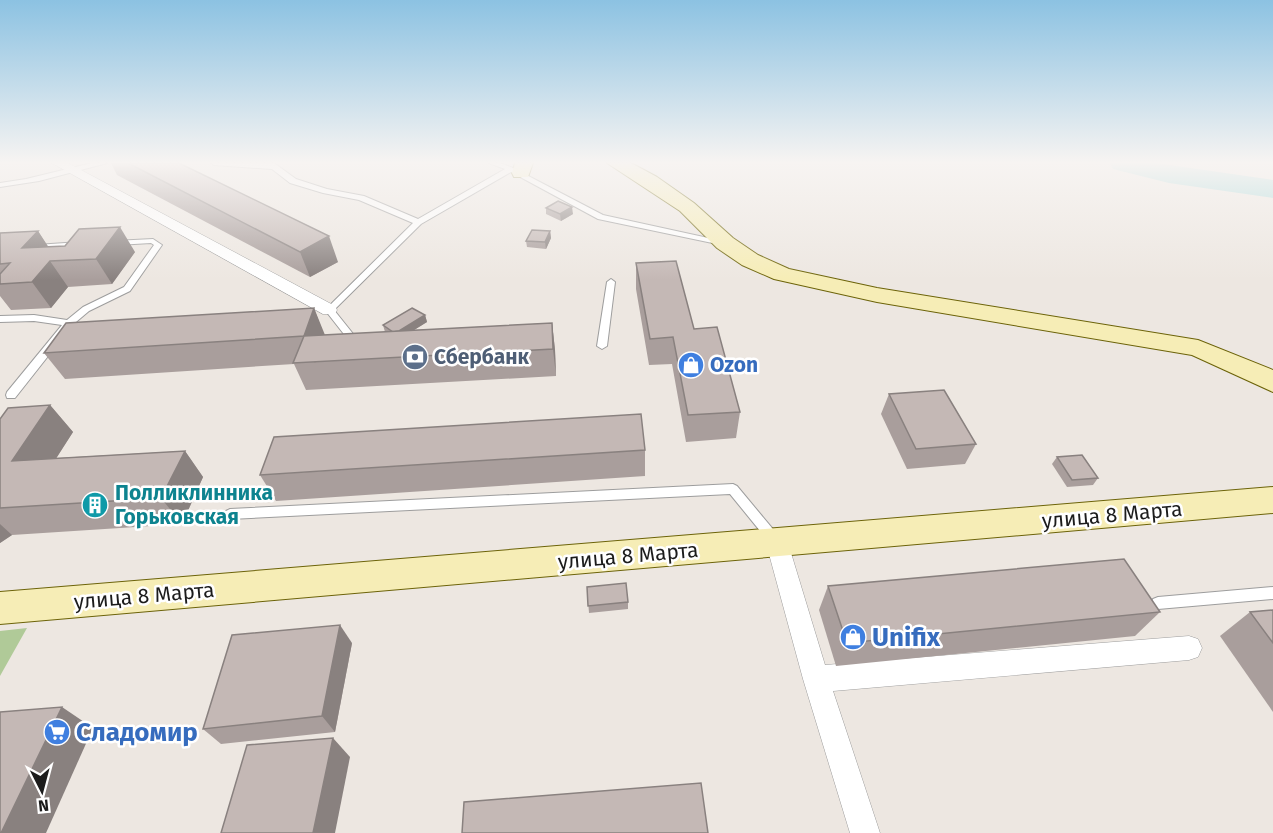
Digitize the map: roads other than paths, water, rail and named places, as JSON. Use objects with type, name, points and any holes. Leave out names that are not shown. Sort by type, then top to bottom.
[{"type":"street","points":[[130,202],[330,310]]},
{"type":"street","points":[[680,202],[725,243],[750,261],[782,274],[877,296],[1099,330],[1198,348],[1256,372],[1273,383]]},
{"type":"street","name":"улица 8 Марта","points":[[0,608],[777,543],[1267,508]]},
{"type":"street","points":[[777,543],[816,680],[865,833]]},
{"type":"street","points":[[816,680],[1189,648]]},
{"type":"lane","points":[[369,202],[418,222]]},
{"type":"lane","points":[[306,311],[330,310],[418,222],[455,202]]},
{"type":"lane","points":[[576,202],[602,217],[725,243]]},
{"type":"lane","points":[[11,395],[68,324],[86,309],[127,289],[158,245],[153,241],[106,243]]},
{"type":"lane","points":[[23,247],[94,244]]},
{"type":"lane","points":[[602,346],[611,282]]},
{"type":"lane","points":[[330,310],[361,351]]},
{"type":"lane","points":[[0,319],[34,318],[68,324],[92,323]]},
{"type":"lane","points":[[230,514],[733,489],[777,543]]},
{"type":"lane","points":[[1158,603],[1273,593]]},
{"type":"place","name":"Сбербанк","points":[[415,357]]},
{"type":"place","name":"Ozon","points":[[691,365]]},
{"type":"place","name":"Полликлинника Горьковская","points":[[95,505]]},
{"type":"place","name":"Unifix","points":[[853,637]]},
{"type":"place","name":"Сладомир","points":[[57,732]]}]
